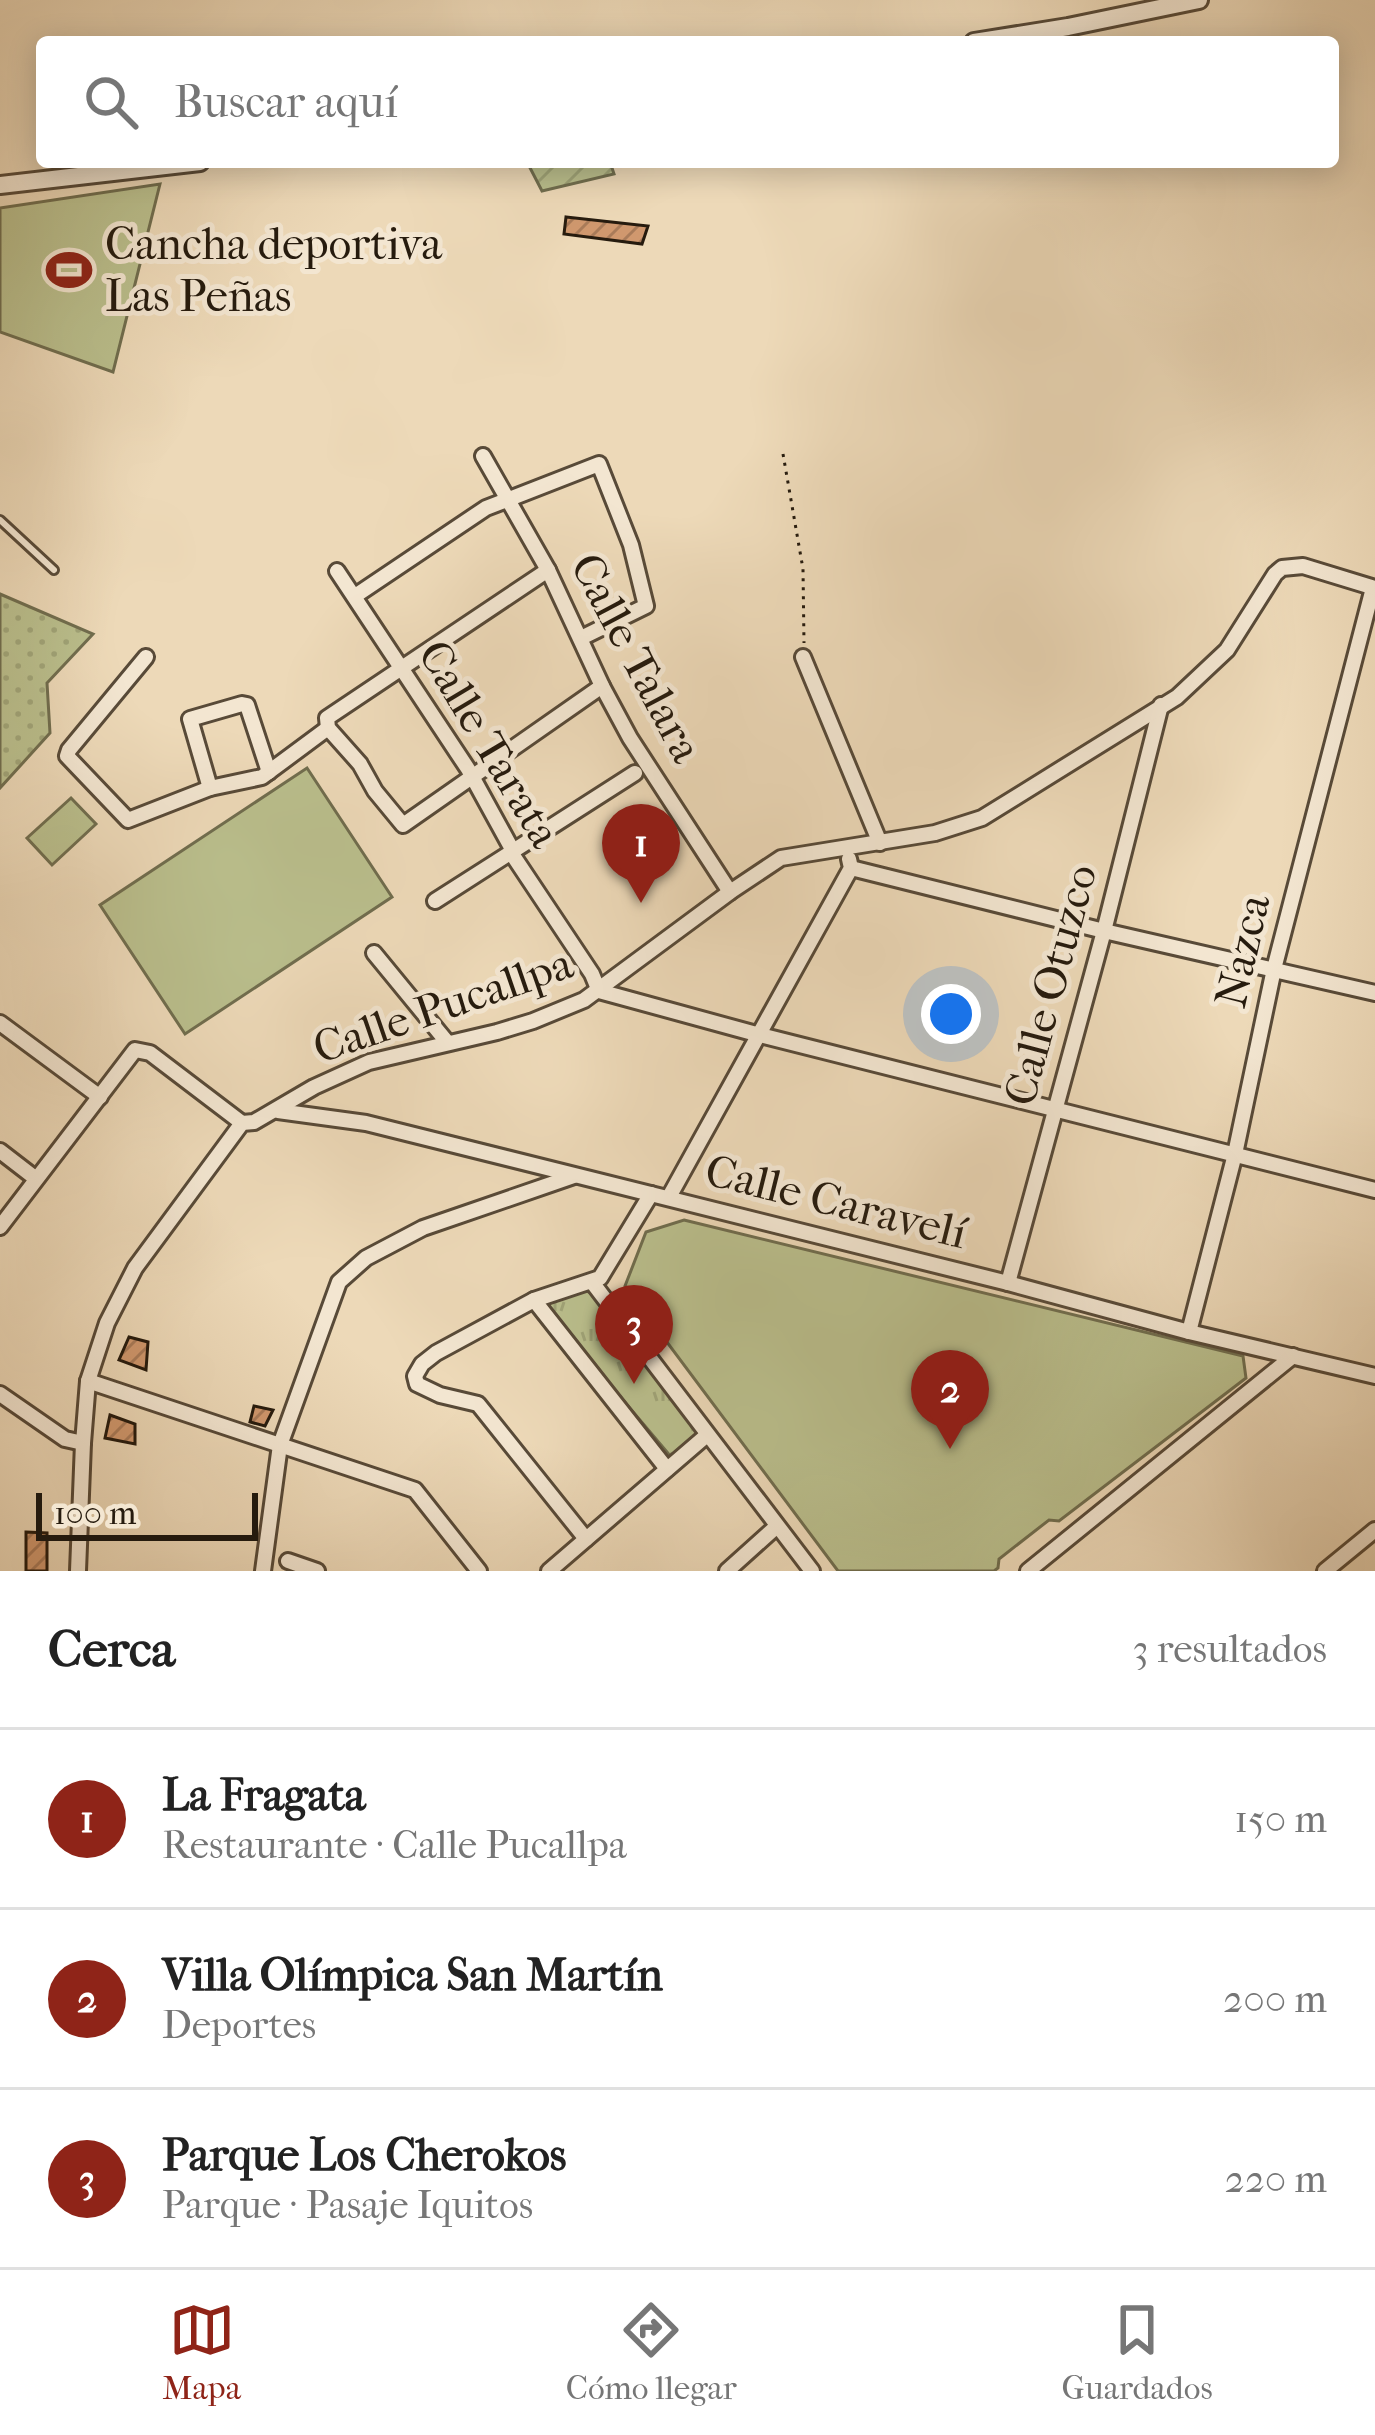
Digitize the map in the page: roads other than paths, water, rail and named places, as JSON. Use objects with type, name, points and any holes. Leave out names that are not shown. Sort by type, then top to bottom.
[{"type":"street","points":[[1012,36],[1198,0]]},
{"type":"street","points":[[0,185],[148,168]]},
{"type":"street","name":"Calle Talara","points":[[483,455],[548,570],[631,739],[730,892]]},
{"type":"street","points":[[355,596],[466,520],[508,498],[599,464],[631,545],[646,606],[580,638]]},
{"type":"street","name":"Calle Pucallpa","points":[[242,1123],[277,1111],[354,1068],[532,1021],[598,991],[782,858],[955,829],[982,818],[1177,697],[1227,650],[1282,568],[1303,566],[1374,588]]},
{"type":"street","points":[[548,570],[327,718],[328,728],[401,825],[602,686]]},
{"type":"street","name":"Calle Tarata","points":[[338,571],[472,776],[514,857],[592,974],[598,991]]},
{"type":"street","name":"Nazca","points":[[1189,1332],[1235,1154],[1274,969],[1374,588]]},
{"type":"street","points":[[146,657],[67,756],[128,820],[210,788],[262,777],[328,728]]},
{"type":"street","points":[[803,657],[880,843]]},
{"type":"street","points":[[210,788],[190,721],[226,708],[248,705],[269,772]]},
{"type":"street","name":"Calle Otuzco","points":[[1007,1283],[1161,705]]},
{"type":"street","points":[[435,901],[635,773]]},
{"type":"street","points":[[669,1197],[851,868],[848,848]]},
{"type":"street","points":[[851,868],[1375,993]]},
{"type":"street","points":[[374,953],[447,1042]]},
{"type":"street","points":[[598,991],[1375,1190]]},
{"type":"street","points":[[0,1023],[100,1096]]},
{"type":"street","points":[[0,1227],[135,1050],[151,1053],[242,1123],[136,1268],[106,1323],[88,1381],[78,1571]]},
{"type":"street","name":"Calle Caravelí","points":[[277,1111],[366,1124],[669,1197],[1375,1376]]},
{"type":"street","points":[[0,1151],[35,1178]]},
{"type":"street","points":[[263,1571],[280,1445],[339,1282],[366,1258],[423,1228],[574,1176]]},
{"type":"street","points":[[586,1538],[478,1404],[428,1391],[417,1384],[415,1376],[436,1353],[534,1300],[600,1278],[651,1194]]},
{"type":"street","points":[[592,1282],[812,1571]]},
{"type":"street","points":[[534,1300],[667,1469]]},
{"type":"street","points":[[1028,1571],[1048,1565],[1293,1356]]},
{"type":"street","points":[[88,1381],[416,1490],[479,1571]]},
{"type":"street","points":[[0,1394],[65,1439],[82,1443]]},
{"type":"street","points":[[549,1571],[707,1435]]},
{"type":"street","points":[[727,1571],[777,1526]]},
{"type":"street","points":[[1325,1571],[1375,1530]]},
{"type":"street","points":[[288,1561],[317,1571]]},
{"type":"lane","points":[[0,520],[54,570]]},
{"type":"place","name":"Cancha deportiva Las Peñas","points":[[69,270]]},
{"type":"place","name":"La Fragata","points":[[641,903]]},
{"type":"place","name":"Parque Los Cherokos","points":[[634,1384]]},
{"type":"place","name":"Villa Olímpica San Martín","points":[[950,1449]]}]
